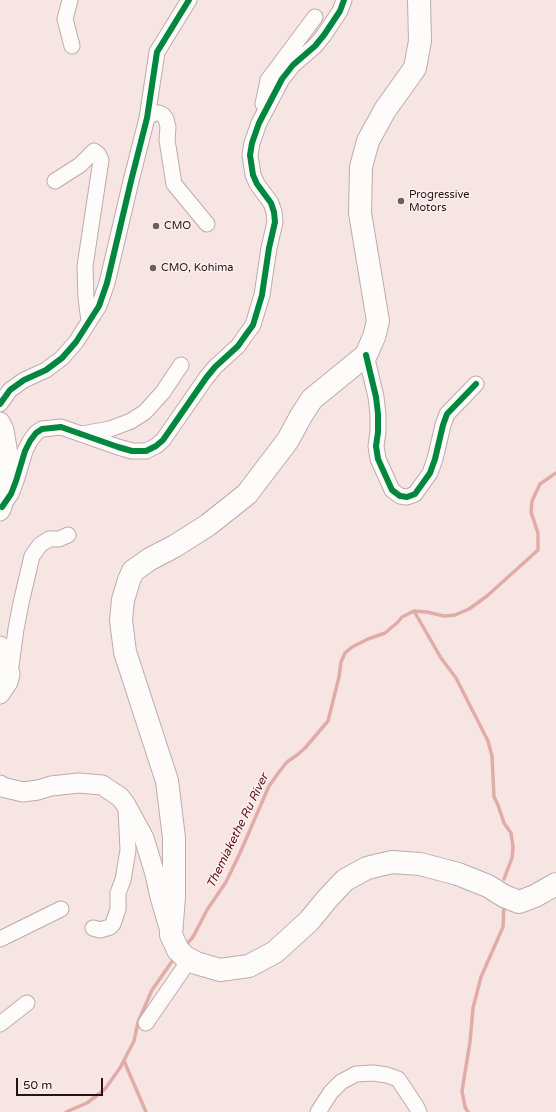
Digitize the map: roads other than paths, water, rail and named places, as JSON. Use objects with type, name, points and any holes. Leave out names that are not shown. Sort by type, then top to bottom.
[{"type":"highway","points":[[419,0],[420,41],[415,68],[385,110],[368,141],[361,167],[360,213],[378,321],[374,336],[366,355],[312,399],[288,440],[247,494],[208,525],[175,546],[150,558],[133,571],[123,600],[121,620],[125,652],[157,748],[166,781],[174,838],[174,897],[171,935],[178,950],[185,957],[196,963],[220,970],[249,966],[275,952],[309,921],[345,880],[367,868],[392,862],[420,864],[458,874],[488,886],[504,896],[519,902],[535,896],[556,884]]},
{"type":"main road","points":[[0,422],[4,430],[9,460],[1,509]]},
{"type":"main road","points":[[0,646],[10,674],[8,682],[0,694]]},
{"type":"main road","points":[[0,785],[2,787],[23,792],[51,786],[79,783],[102,785],[120,798],[126,804],[144,838],[171,935]]},
{"type":"street","points":[[70,0],[65,19],[72,46]]},
{"type":"street","points":[[0,404],[10,390],[24,380],[46,370],[62,358],[76,342],[99,306],[107,283],[130,181],[147,118],[157,52],[189,0]]},
{"type":"street","points":[[258,123],[282,79],[293,65],[315,46],[324,35],[340,11],[344,0]]},
{"type":"street","points":[[1,509],[11,494],[30,441],[36,433],[42,429],[61,427],[132,451],[146,450],[156,446],[163,440],[206,378],[215,367],[238,346],[252,325],[262,295],[269,248],[275,222],[271,203],[257,184],[253,175],[250,155],[252,143],[268,80],[315,17]]},
{"type":"street","points":[[147,118],[154,113],[159,113],[166,119],[168,127],[167,140],[174,184],[207,224]]},
{"type":"street","points":[[55,181],[80,165],[94,150],[98,154],[100,160],[85,266],[86,298],[89,321]]},
{"type":"street","points":[[366,355],[372,378],[377,408],[378,432],[376,446],[378,459],[392,490],[400,496],[407,497],[415,494],[430,473],[447,414],[476,384]]},
{"type":"street","points":[[80,434],[110,429],[131,421],[145,412],[163,392],[181,365]]},
{"type":"street","points":[[10,674],[16,629],[32,556],[40,545],[49,539],[59,539],[68,535]]},
{"type":"street","points":[[93,928],[100,930],[110,927],[113,924],[118,909],[118,893],[123,880],[128,850],[126,804]]},
{"type":"street","points":[[0,939],[61,909]]},
{"type":"street","points":[[146,1023],[190,959]]},
{"type":"street","points":[[0,1024],[26,1003]]},
{"type":"street","points":[[318,1112],[331,1092],[341,1082],[356,1074],[373,1073],[387,1075],[398,1079],[419,1112]]},
{"type":"waterway","name":"Themiakethe Ru River","points":[[185,946],[193,937],[207,910],[226,882],[269,786],[287,762],[305,748],[328,721],[339,677],[341,662],[345,653],[352,647],[385,633],[402,617],[414,611],[444,616],[455,615],[469,609],[487,596],[538,550],[538,533],[531,512],[532,501],[540,484],[556,473]]},
{"type":"waterway","points":[[414,611],[441,658],[456,678],[488,741],[492,756],[494,797],[504,823],[511,833],[513,847],[512,858],[504,879]]},
{"type":"waterway","points":[[468,1112],[465,1107],[462,1091],[470,1042],[473,1008],[481,977],[503,927],[504,904]]},
{"type":"waterway","name":"Themiakethe Ru River","points":[[66,1112],[87,1103],[105,1089],[120,1068],[134,1041],[138,1022],[152,990],[175,957]]},
{"type":"waterway","points":[[124,1061],[146,1112]]},
{"type":"place","name":"Progressive Motors","points":[[401,201]]},
{"type":"place","name":"CMO","points":[[156,226]]},
{"type":"place","name":"CMO, Kohima","points":[[153,268]]}]
